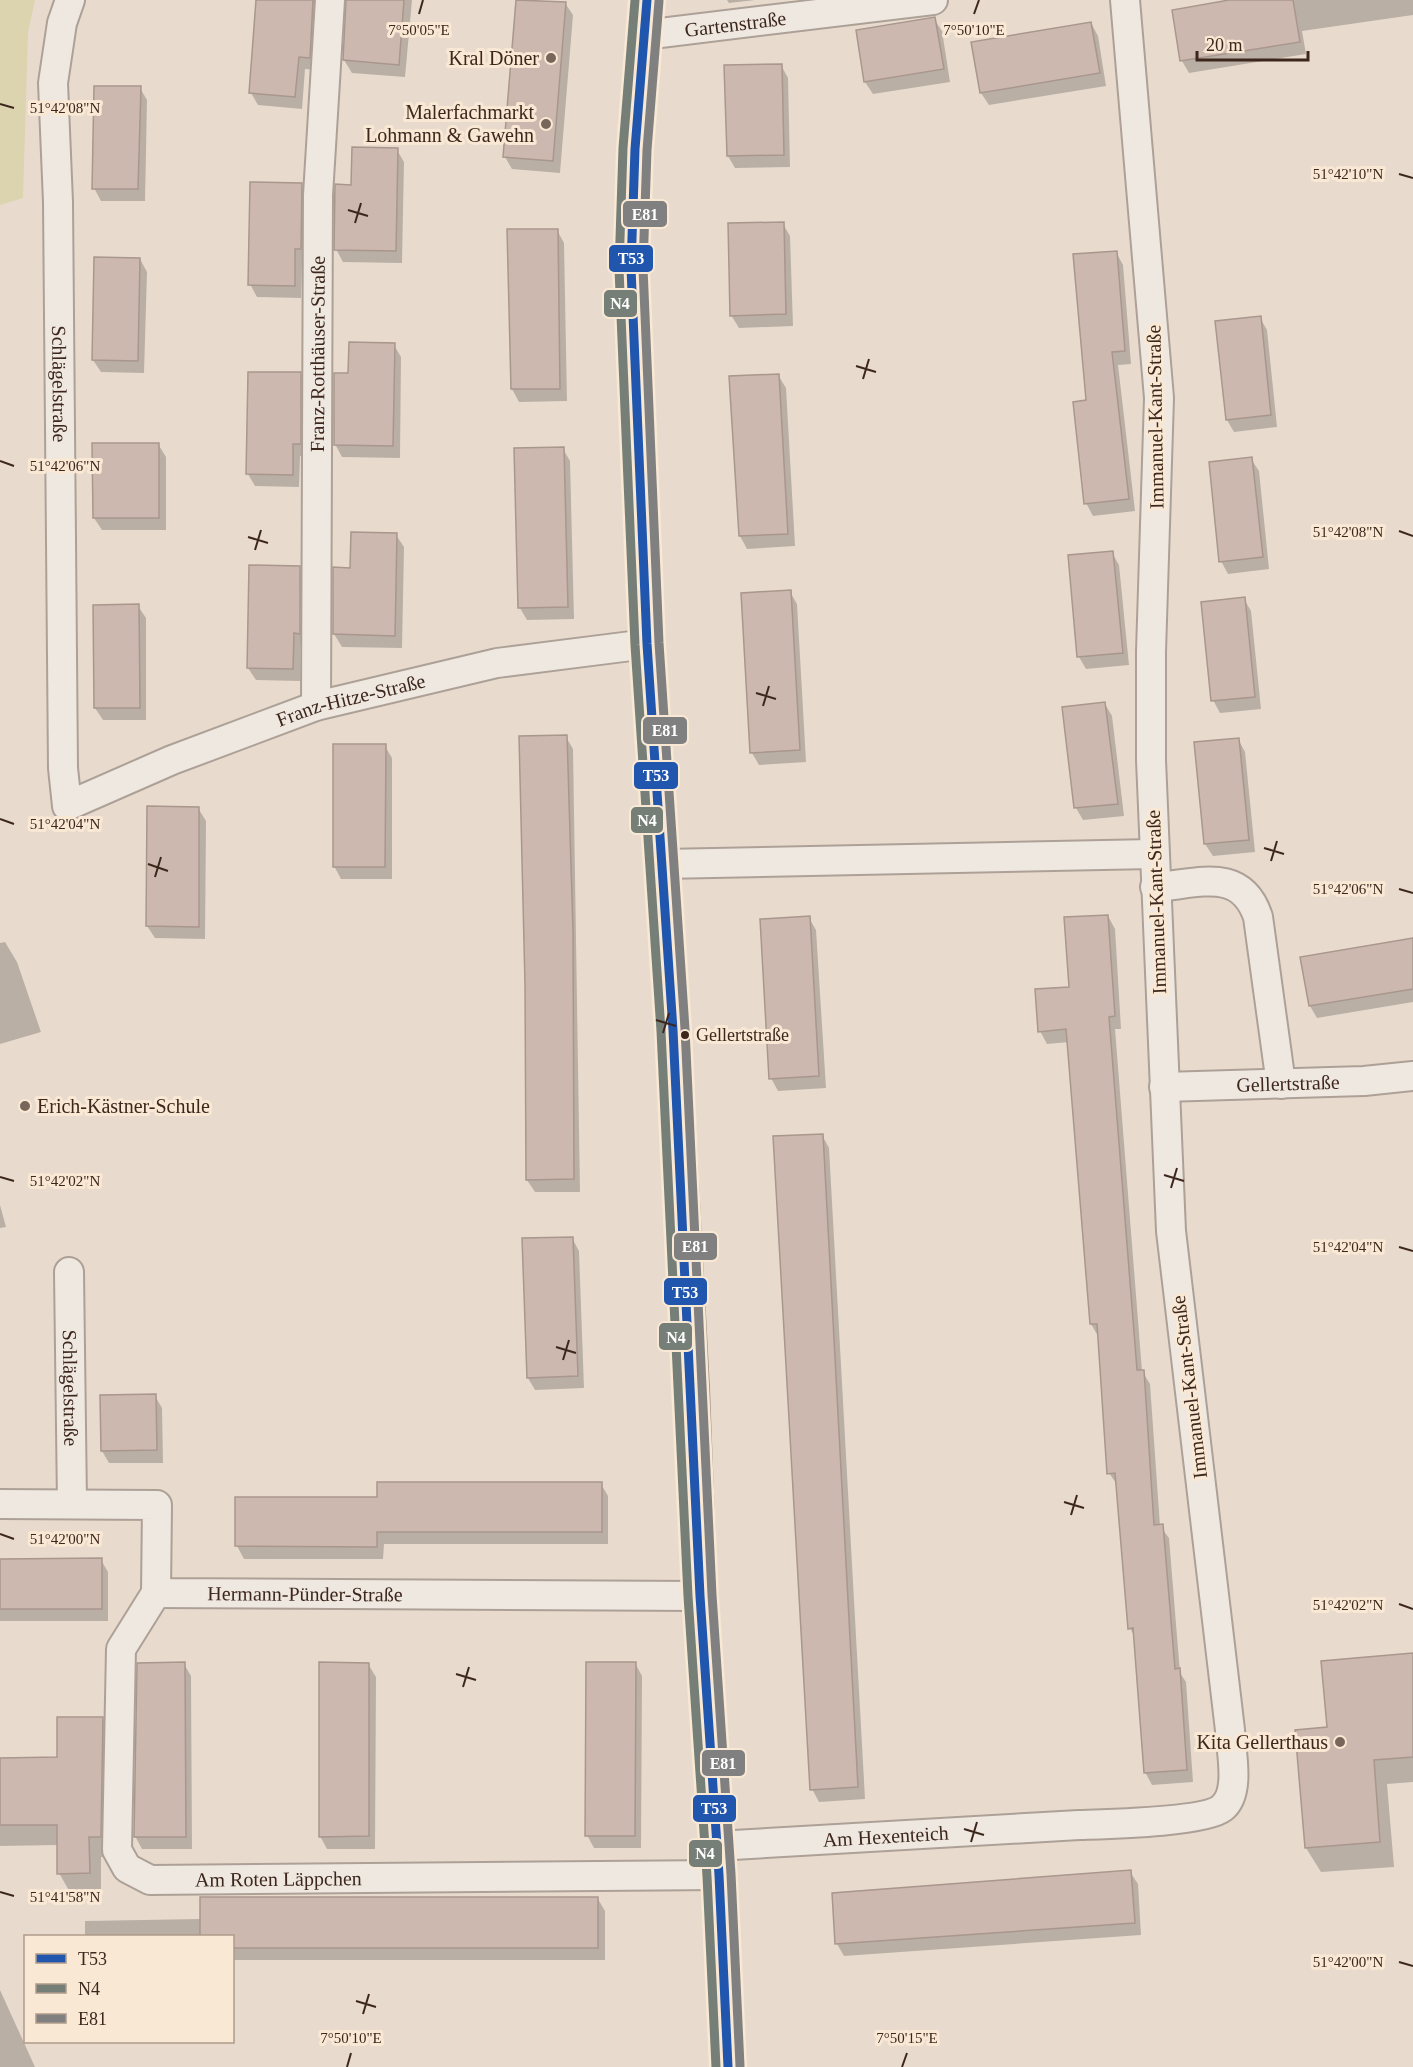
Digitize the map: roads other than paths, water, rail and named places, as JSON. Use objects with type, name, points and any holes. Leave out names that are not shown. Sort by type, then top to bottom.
[{"type":"street","name":"Schlägelstraße","points":[[67,806],[63,733],[58,202],[53,83],[62,23],[70,0]]},
{"type":"street","name":"Franz-Rotthäuser-Straße","points":[[316,706],[318,195],[330,0]]},
{"type":"street","points":[[647,0],[635,149],[631,268],[647,644],[663,864],[692,1389],[700,1596],[718,1860],[728,2067]]},
{"type":"street","name":"Gartenstraße","points":[[644,35],[933,0]]},
{"type":"street","name":"Immanuel-Kant-Straße","points":[[1125,0],[1159,398],[1151,651],[1153,854],[1171,1231],[1230,1730],[1232,1792],[1229,1802]]},
{"type":"street","name":"Franz-Hitze-Straße","points":[[67,806],[172,760],[316,706],[497,663],[647,644]]},
{"type":"street","points":[[663,864],[1153,854]]},
{"type":"street","points":[[1155,887],[1221,882],[1238,886],[1250,897],[1258,917],[1281,1084]]},
{"type":"street","name":"Gellertstraße","points":[[1164,1087],[1364,1081],[1413,1076]]},
{"type":"street","name":"Schlägelstraße","points":[[69,1272],[72,1504]]},
{"type":"street","points":[[0,1504],[157,1505],[156,1593]]},
{"type":"street","name":"Hermann-Pünder-Straße","points":[[156,1593],[700,1596]]},
{"type":"street","name":"Am Roten Läppchen","points":[[156,1593],[121,1649],[117,1850],[127,1868],[150,1880],[718,1860]]},
{"type":"street","name":"Am Hexenteich","points":[[718,1860],[1206,1815],[1220,1811],[1229,1802]]},
{"type":"place","name":"Kral Döner","points":[[551,58]]},
{"type":"place","name":"Malerfachmarkt Lohmann & Gawehn","points":[[546,124]]},
{"type":"place","name":"Gellertstraße","points":[[685,1035]]},
{"type":"place","name":"Erich-Kästner-Schule","points":[[25,1106]]},
{"type":"place","name":"Kita Gellerthaus","points":[[1340,1742]]}]
